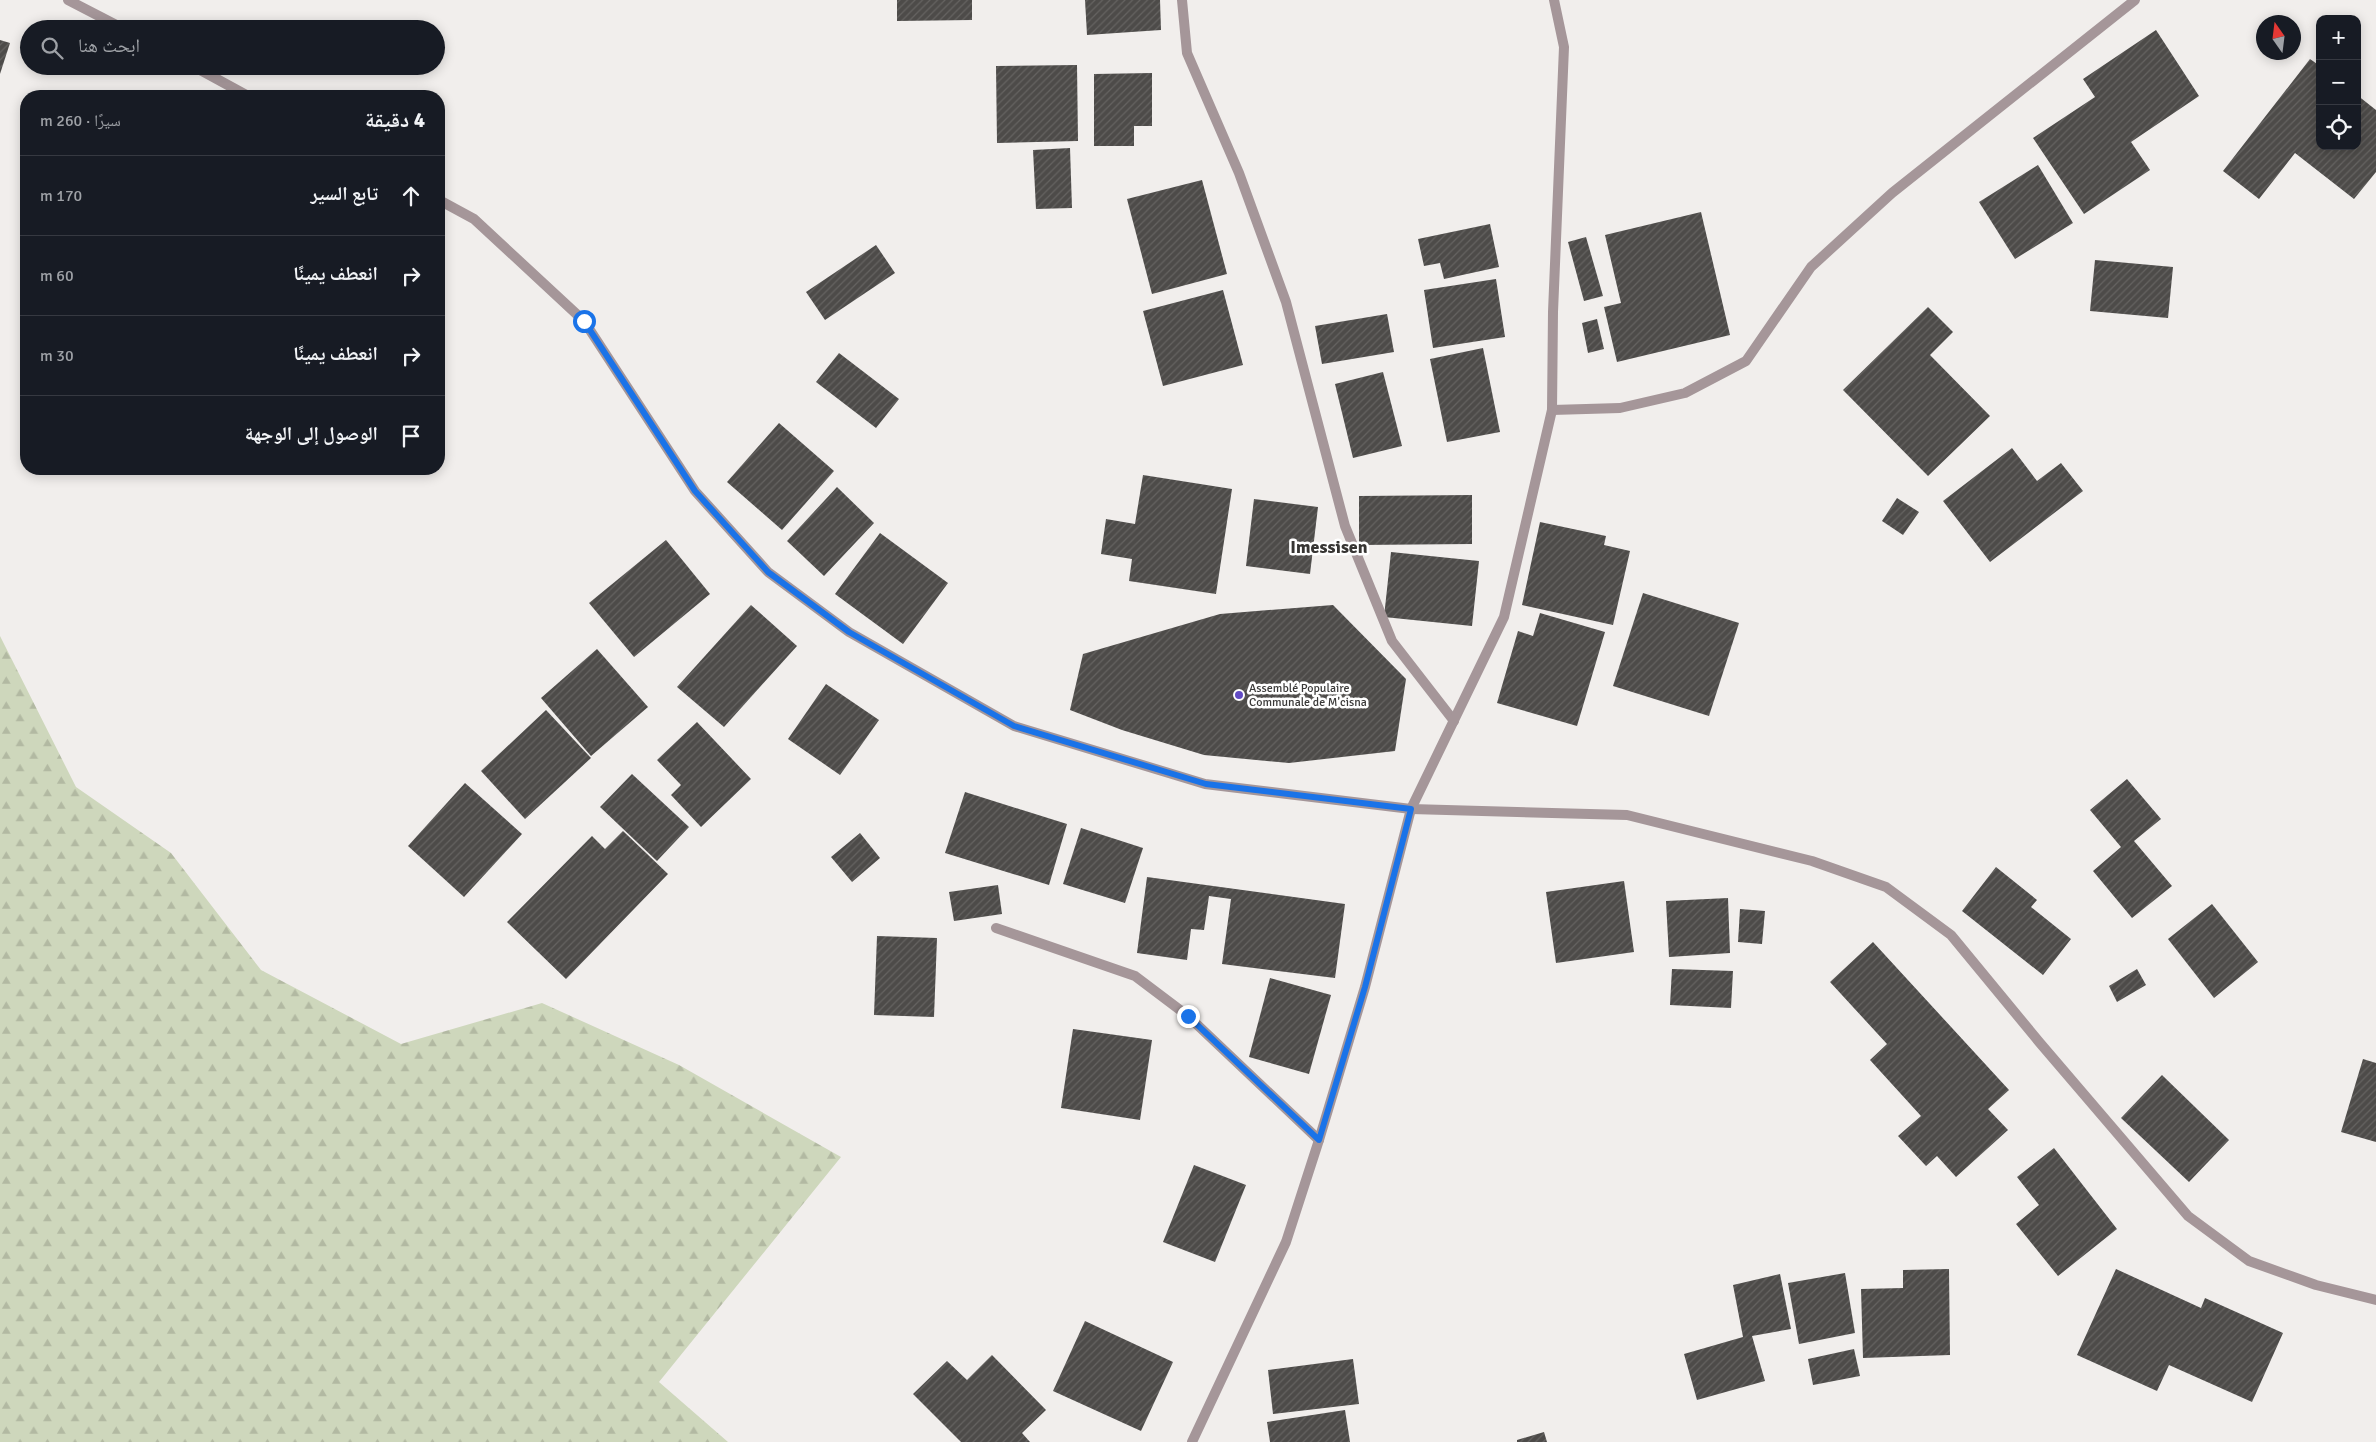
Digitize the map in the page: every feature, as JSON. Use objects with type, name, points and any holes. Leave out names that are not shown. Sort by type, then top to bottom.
[{"type":"street","points":[[68,0],[107,20]]},
{"type":"street","points":[[1182,0],[1187,53],[1240,173],[1286,302],[1345,526],[1392,641],[1454,721]]},
{"type":"street","points":[[1192,1442],[1286,1242],[1365,987],[1411,809],[1504,617],[1552,410],[1553,312],[1564,47],[1554,0]]},
{"type":"street","points":[[1552,410],[1620,408],[1685,393],[1746,360],[1811,268],[1892,193],[2135,0]]},
{"type":"street","points":[[210,75],[237,90]]},
{"type":"street","points":[[445,203],[474,219],[584,321],[695,491],[768,572],[849,632],[1014,726],[1206,784],[1411,809],[1626,815],[1812,861],[1886,887],[1951,935],[2040,1043],[2188,1216],[2249,1262],[2316,1285],[2376,1300]]},
{"type":"street","points":[[996,928],[1135,976],[1188,1016],[1319,1140]]},
{"type":"green space","points":[[0,636],[76,787],[171,853],[261,970],[401,1044],[542,1003],[679,1065],[841,1157],[659,1382],[728,1442],[0,1442]]},
{"type":"building","points":[[897,0],[972,0],[972,20],[897,21]]},
{"type":"building","points":[[1085,0],[1160,0],[1161,30],[1087,35]]},
{"type":"building","points":[[2156,30],[2199,96],[2131,142],[2150,170],[2084,214],[2033,138],[2095,97],[2083,79]]},
{"type":"building","points":[[0,40],[10,43],[0,74]]},
{"type":"building","points":[[2310,59],[2316,63],[2316,150],[2361,150],[2361,98],[2376,110],[2376,172],[2354,199],[2295,153],[2259,199],[2223,171]]},
{"type":"building","points":[[1077,65],[1078,141],[997,143],[996,66]]},
{"type":"building","points":[[1152,73],[1152,126],[1134,126],[1134,146],[1094,146],[1094,74]]},
{"type":"building","points":[[1070,148],[1072,208],[1036,209],[1033,150]]},
{"type":"building","points":[[2038,165],[2073,223],[2015,259],[1979,202]]},
{"type":"building","points":[[1202,180],[1227,274],[1152,294],[1127,199]]},
{"type":"building","points":[[1701,212],[1730,335],[1617,362],[1604,307],[1621,303],[1605,235]]},
{"type":"building","points":[[1490,224],[1499,267],[1444,279],[1440,263],[1424,266],[1418,239]]},
{"type":"building","points":[[1586,237],[1603,296],[1584,301],[1568,242]]},
{"type":"building","points":[[876,245],[895,273],[825,320],[806,292]]},
{"type":"building","points":[[2095,260],[2173,267],[2168,318],[2090,311]]},
{"type":"building","points":[[1496,279],[1505,337],[1433,348],[1424,290]]},
{"type":"building","points":[[1223,290],[1243,365],[1163,386],[1143,311]]},
{"type":"building","points":[[1928,307],[1953,332],[1930,355],[1990,416],[1928,476],[1843,390]]},
{"type":"building","points":[[1387,314],[1394,352],[1322,364],[1315,326]]},
{"type":"building","points":[[1597,319],[1604,349],[1588,353],[1582,323]]},
{"type":"building","points":[[1483,348],[1500,432],[1447,442],[1430,359]]},
{"type":"building","points":[[839,353],[899,399],[876,428],[816,382]]},
{"type":"building","points":[[1383,372],[1402,446],[1353,458],[1335,384]]},
{"type":"building","points":[[779,423],[834,471],[782,530],[727,482]]},
{"type":"building","points":[[2012,448],[2037,481],[2061,463],[2083,491],[1990,562],[1943,501]]},
{"type":"building","points":[[1143,475],[1232,489],[1216,594],[1129,581],[1132,559],[1101,554],[1106,519],[1135,524]]},
{"type":"building","points":[[837,487],[874,523],[824,576],[787,541]]},
{"type":"building","points":[[1472,495],[1472,544],[1359,545],[1359,496]]},
{"type":"building","points":[[1897,498],[1919,512],[1903,535],[1882,521]]},
{"type":"building","points":[[1254,499],[1318,507],[1310,574],[1246,566]]},
{"type":"building","points":[[1540,522],[1606,536],[1604,545],[1630,551],[1613,625],[1522,605]]},
{"type":"building","points":[[880,533],[948,583],[903,644],[835,594]]},
{"type":"building","points":[[666,540],[710,594],[634,657],[589,603]]},
{"type":"building","points":[[1391,552],[1479,561],[1472,626],[1384,617]]},
{"type":"building","points":[[1643,593],[1739,623],[1709,716],[1613,686]]},
{"type":"building","points":[[751,605],[797,646],[724,727],[677,687]]},
{"type":"building","name":"Assemblé Populaire Communale de M'cisna","points":[[1333,605],[1406,679],[1395,751],[1289,763],[1204,755],[1122,730],[1070,710],[1083,654],[1220,614]]},
{"type":"building","points":[[1540,613],[1605,632],[1577,726],[1497,703],[1518,631],[1533,636]]},
{"type":"building","points":[[597,649],[648,707],[591,756],[541,698]]},
{"type":"building","points":[[826,684],[879,720],[840,775],[788,739]]},
{"type":"building","points":[[546,710],[591,758],[525,819],[481,771]]},
{"type":"building","points":[[697,722],[751,779],[701,827],[671,795],[681,785],[657,760]]},
{"type":"building","points":[[632,774],[689,827],[657,861],[600,807]]},
{"type":"building","points":[[2127,779],[2161,819],[2134,841],[2172,886],[2132,918],[2093,871],[2121,847],[2090,810]]},
{"type":"building","points":[[465,783],[522,834],[464,897],[408,846]]},
{"type":"building","points":[[965,792],[1067,824],[1049,885],[945,853]]},
{"type":"building","points":[[1081,828],[1143,848],[1125,903],[1063,884]]},
{"type":"building","points":[[623,831],[668,874],[566,979],[507,922],[592,836],[605,849]]},
{"type":"building","points":[[860,833],[880,858],[852,882],[831,857]]},
{"type":"building","points":[[1996,867],[2037,900],[2031,907],[2071,939],[2043,975],[1962,911]]},
{"type":"building","points":[[1147,877],[1345,904],[1335,978],[1222,964],[1231,899],[1209,896],[1204,930],[1191,929],[1187,960],[1137,953]]},
{"type":"building","points":[[1624,881],[1634,952],[1556,963],[1546,892]]},
{"type":"building","points":[[998,885],[1002,914],[954,921],[949,892]]},
{"type":"building","points":[[1728,898],[1730,953],[1669,957],[1666,901]]},
{"type":"building","points":[[2212,904],[2258,962],[2214,998],[2168,939]]},
{"type":"building","points":[[1740,909],[1765,911],[1762,944],[1738,942]]},
{"type":"building","points":[[877,936],[937,938],[934,1017],[874,1015]]},
{"type":"building","points":[[1873,942],[2009,1090],[1988,1109],[2008,1130],[1956,1177],[1937,1156],[1926,1166],[1898,1136],[1921,1116],[1870,1060],[1887,1044],[1830,982]]},
{"type":"building","points":[[1672,969],[1733,971],[1731,1008],[1670,1005]]},
{"type":"building","points":[[2137,969],[2146,985],[2117,1002],[2109,986]]},
{"type":"building","points":[[1270,978],[1331,995],[1309,1074],[1249,1057]]},
{"type":"building","points":[[1073,1029],[1152,1040],[1140,1120],[1061,1108]]},
{"type":"building","points":[[2363,1059],[2376,1063],[2376,1142],[2341,1132]]},
{"type":"building","points":[[2162,1075],[2229,1140],[2189,1182],[2121,1118]]},
{"type":"building","points":[[2054,1148],[2117,1229],[2058,1276],[2016,1224],[2039,1205],[2017,1177]]},
{"type":"building","points":[[1194,1165],[1246,1185],[1215,1262],[1163,1242]]},
{"type":"building","points":[[1949,1269],[1950,1355],[1863,1358],[1861,1289],[1903,1288],[1903,1270]]},
{"type":"building","points":[[2116,1269],[2201,1308],[2205,1298],[2283,1333],[2252,1402],[2169,1365],[2157,1391],[2077,1355]]},
{"type":"building","points":[[1845,1273],[1855,1333],[1799,1344],[1788,1283]]},
{"type":"building","points":[[1780,1274],[1791,1329],[1752,1336],[1765,1381],[1697,1400],[1684,1354],[1743,1337],[1733,1285]]},
{"type":"building","points":[[1085,1321],[1173,1362],[1141,1431],[1053,1391]]},
{"type":"building","points":[[1854,1349],[1860,1376],[1813,1385],[1808,1359]]},
{"type":"building","points":[[992,1355],[1046,1410],[1022,1433],[1030,1442],[961,1442],[913,1394],[947,1361],[967,1380]]},
{"type":"building","points":[[1353,1359],[1359,1404],[1273,1414],[1268,1370]]},
{"type":"building","points":[[1345,1410],[1350,1442],[1270,1442],[1267,1422]]},
{"type":"building","points":[[1544,1432],[1547,1442],[1517,1442],[1517,1440]]},
{"type":"place","name":"Assemblé Populaire Communale de M'cisna","points":[[1239,695]]},
{"type":"district","name":"Imessisen","points":[[1329,547]]},
{"type":"route","points":[[584,321],[695,491],[768,572],[849,632],[1014,726],[1206,784],[1411,809],[1365,987],[1319,1140],[1188,1016]]}]
